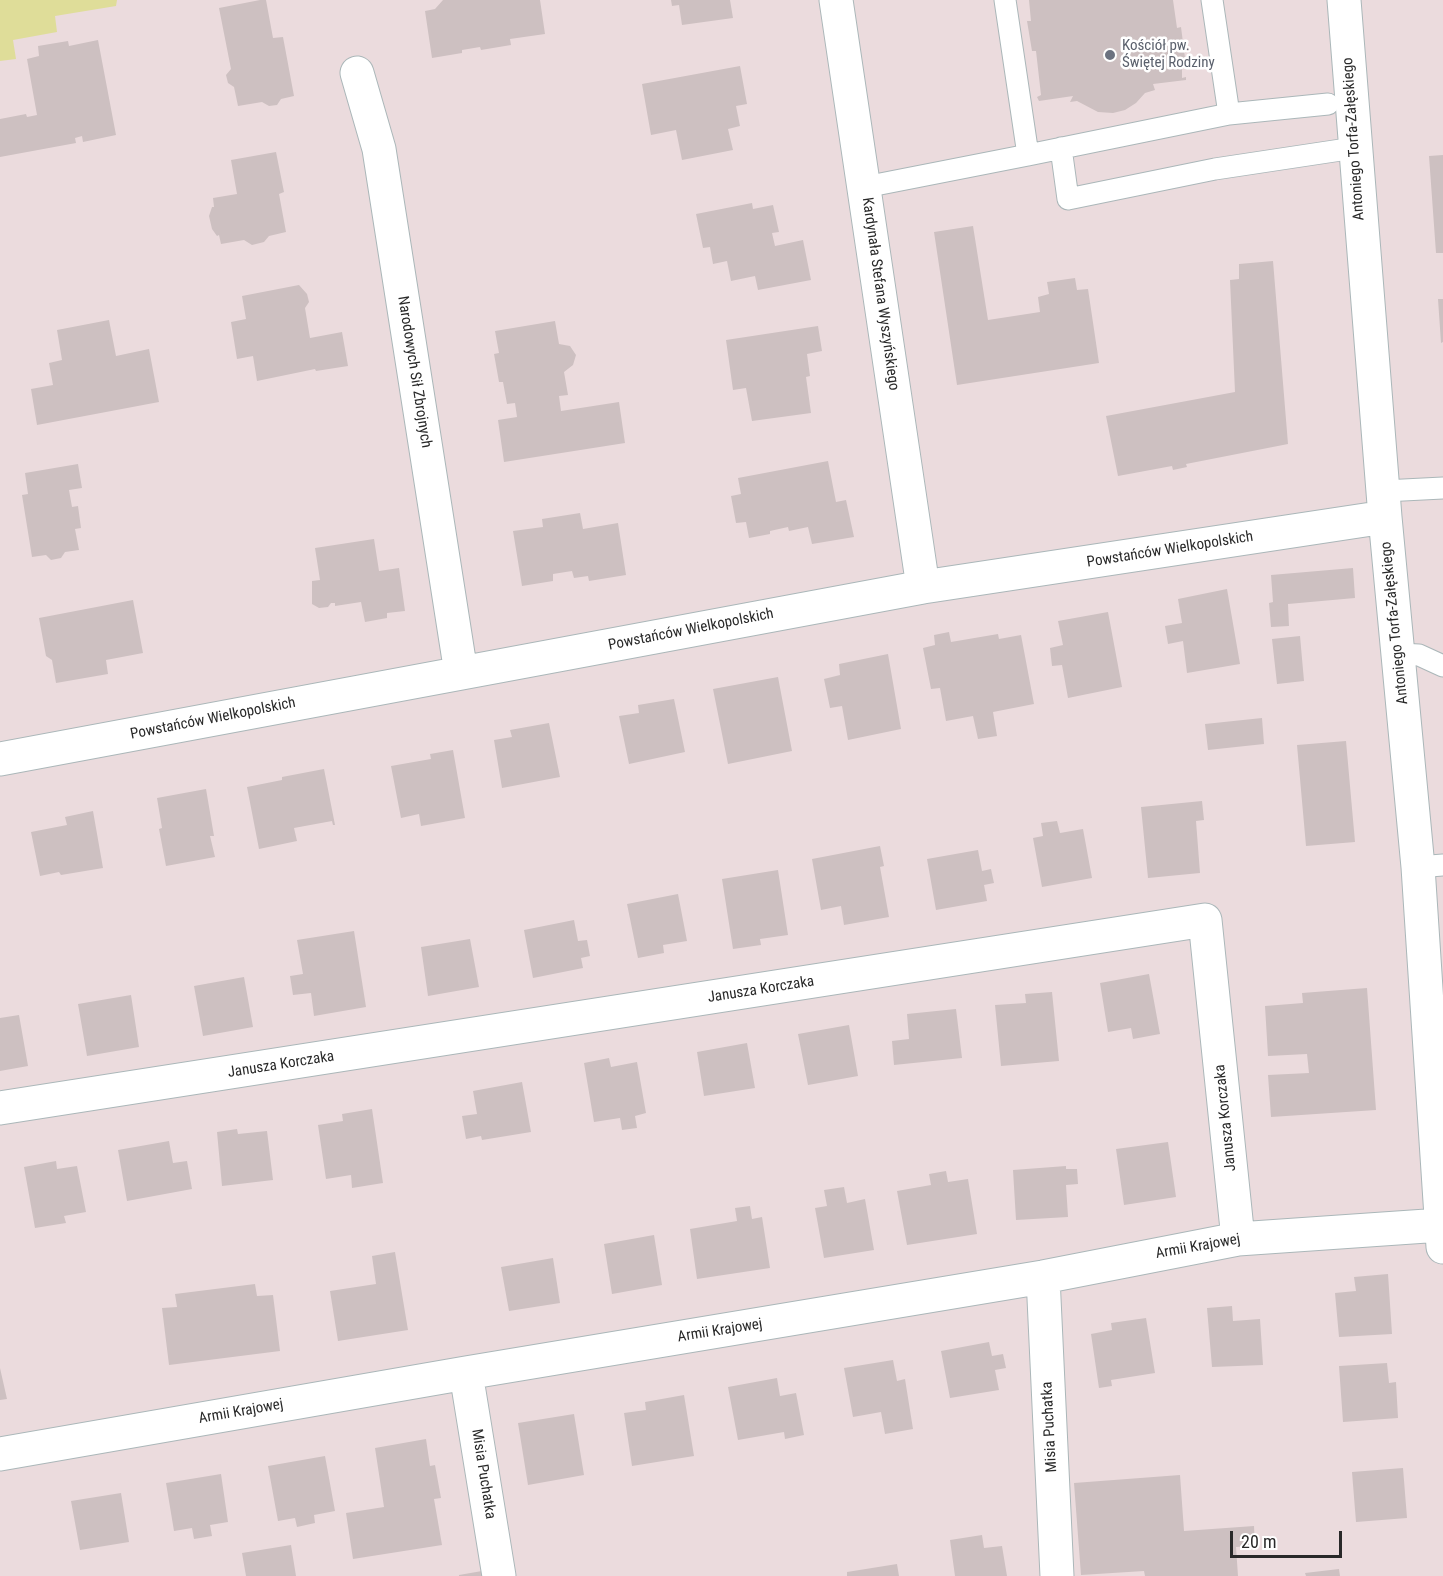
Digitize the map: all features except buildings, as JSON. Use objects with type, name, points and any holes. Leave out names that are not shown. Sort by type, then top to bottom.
[{"type":"street","name":"Kardynała Stefana Wyszyńskiego","points":[[836,0],[922,587]]},
{"type":"street","name":"Antoniego Torfa-Załęskiego","points":[[1344,0],[1384,504],[1399,654],[1430,866],[1442,1236]]},
{"type":"street","name":"Narodowych Sił Zbrojnych","points":[[357,73],[379,149],[461,673]]},
{"type":"street","name":"Powstańców Wielkopolskich","points":[[0,759],[922,587],[1384,504]]},
{"type":"street","name":"Janusza Korczaka","points":[[0,1108],[1205,920],[1238,1239]]},
{"type":"street","name":"Armii Krajowej","points":[[0,1454],[466,1373],[1043,1277],[1238,1239],[1442,1236]]},
{"type":"street","name":"Misia Puchatka","points":[[1043,1277],[1057,1576]]},
{"type":"street","name":"Misia Puchatka","points":[[466,1373],[499,1576]]},
{"type":"lane","points":[[1005,0],[1028,155]]},
{"type":"lane","points":[[1212,0],[1229,114]]},
{"type":"lane","points":[[865,187],[1229,114],[1328,104]]},
{"type":"lane","points":[[1061,148],[1068,199],[1215,170],[1354,148]]},
{"type":"lane","points":[[1384,504],[1443,488]]},
{"type":"lane","points":[[1399,654],[1419,655],[1443,666]]},
{"type":"shaded area","points":[[0,0],[117,0],[116,6],[55,16],[57,32],[13,40],[16,59],[0,61]]},
{"type":"place","name":"Kościół pw. Świętej Rodziny","points":[[1110,55]]}]
